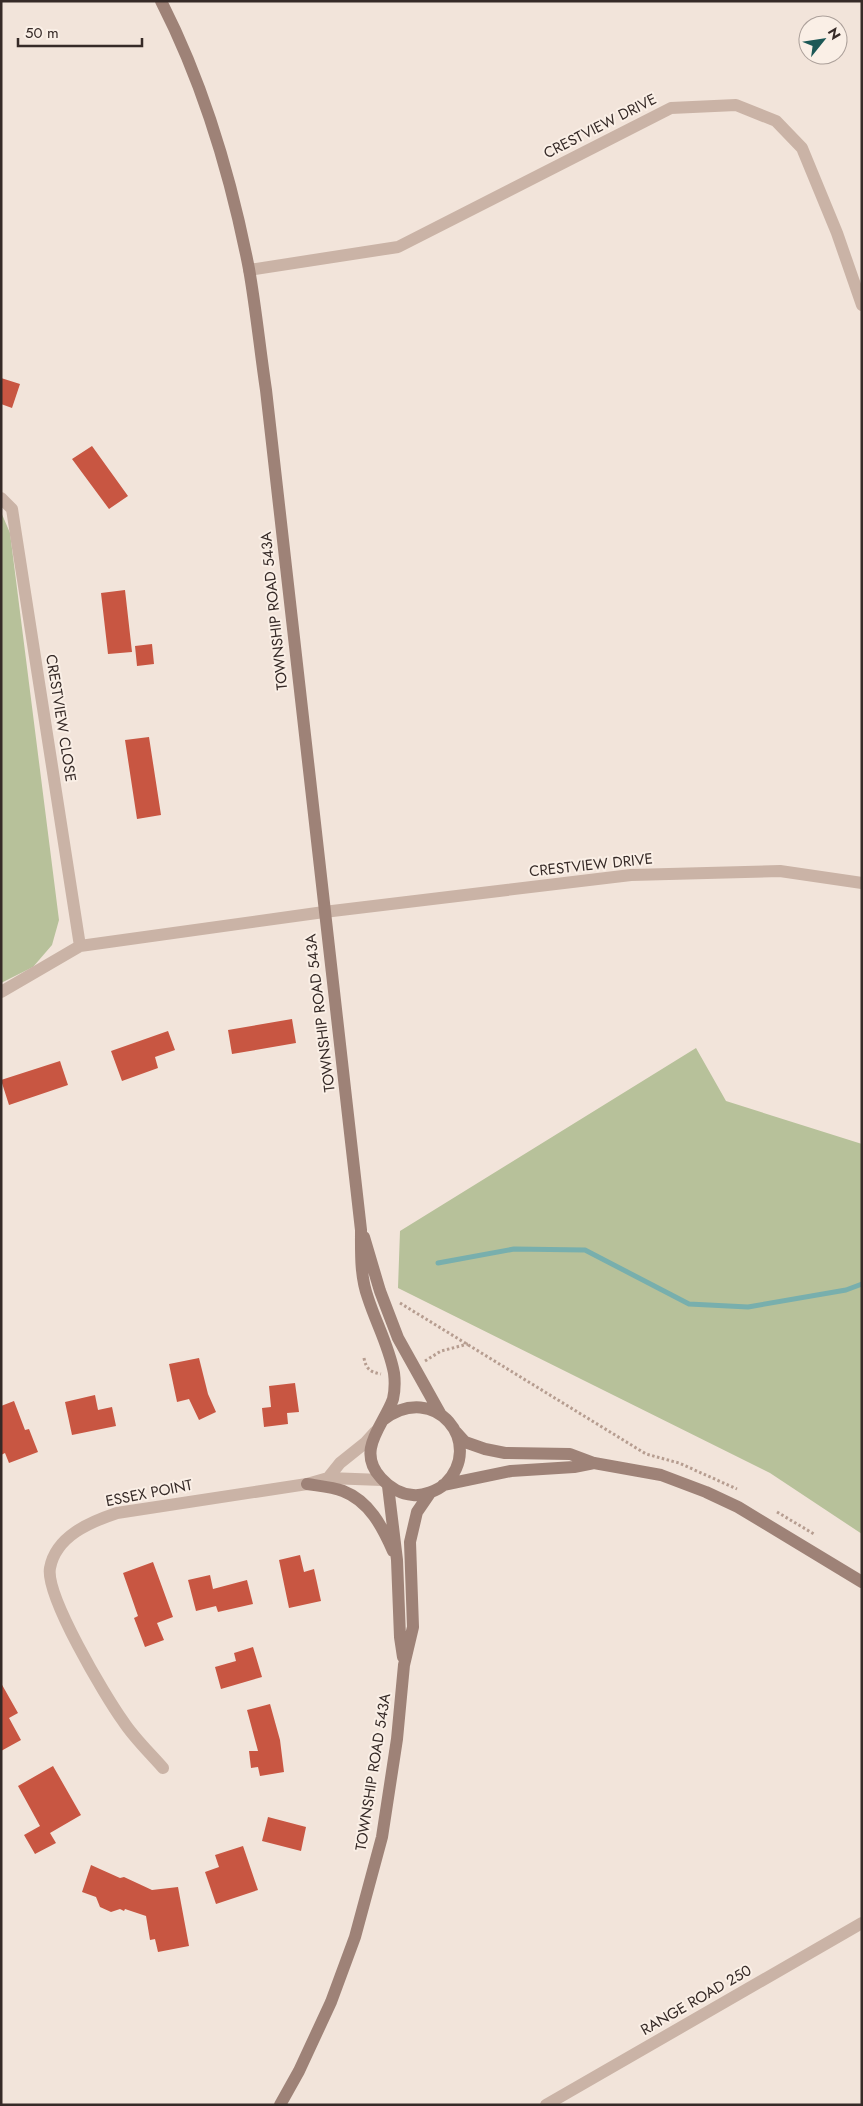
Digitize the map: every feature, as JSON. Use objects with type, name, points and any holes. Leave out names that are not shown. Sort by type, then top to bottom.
[{"type":"main road","name":"TOWNSHIP ROAD 543A","points":[[162,1],[202,97],[229,178],[249,270],[266,390],[361,1230],[363,1280],[367,1297],[389,1351],[394,1373],[394,1393],[383,1420],[375,1432],[371,1446],[372,1461],[385,1483],[397,1560],[400,1637],[404,1665]]},
{"type":"main road","name":"TOWNSHIP ROAD 543A","points":[[361,1230],[369,1250],[380,1292],[398,1338],[441,1415]]},
{"type":"main road","name":"TOWNSHIP ROAD 543A","points":[[383,1420],[394,1411],[408,1406],[422,1406],[436,1411],[448,1420],[465,1442],[485,1450],[504,1453],[570,1454],[594,1463]]},
{"type":"main road","points":[[444,1485],[453,1474],[459,1460],[460,1446],[456,1432]]},
{"type":"main road","points":[[385,1483],[401,1493],[416,1495],[430,1492],[444,1485],[511,1471],[574,1467],[594,1463],[661,1475],[706,1492],[738,1508],[862,1582]]},
{"type":"main road","points":[[307,1484],[342,1491],[360,1500],[384,1532],[397,1560]]},
{"type":"main road","name":"TOWNSHIP ROAD 543A","points":[[280,2105],[299,2071],[331,2002],[355,1937],[382,1837],[397,1739],[404,1665],[413,1627],[410,1542],[412,1527],[417,1512],[430,1492]]},
{"type":"street","name":"CRESTVIEW DRIVE","points":[[249,270],[398,247],[671,108],[736,105],[776,121],[802,148],[838,233],[862,305]]},
{"type":"street","name":"CRESTVIEW CLOSE","points":[[1,498],[12,509],[80,946]]},
{"type":"street","name":"CRESTVIEW DRIVE","points":[[324,912],[631,874],[780,871],[862,883]]},
{"type":"street","points":[[1,992],[80,946],[324,912]]},
{"type":"street","points":[[328,1478],[340,1463],[365,1443],[375,1432]]},
{"type":"street","name":"ESSEX POINT","points":[[163,1768],[124,1723],[74,1638],[50,1584],[50,1568],[55,1553],[63,1542],[90,1522],[117,1512],[307,1484],[328,1478],[385,1483]]},
{"type":"street","name":"RANGE ROAD 250","points":[[546,2105],[862,1923]]},
{"type":"path","points":[[380,1292],[646,1454],[679,1463],[726,1482],[741,1491]]},
{"type":"path","points":[[420,1364],[441,1351],[468,1344]]},
{"type":"path","points":[[364,1358],[366,1366],[372,1372],[382,1374]]},
{"type":"path","points":[[772,1509],[820,1538]]},
{"type":"green space","points":[[1,512],[10,533],[59,920],[52,945],[33,967],[1,983]]},
{"type":"green space","points":[[696,1048],[726,1101],[862,1144],[862,1534],[770,1473],[398,1288],[400,1231]]},
{"type":"building","points":[[1,378],[20,384],[12,408],[1,404]]},
{"type":"building","points":[[92,446],[128,496],[109,509],[72,459]]},
{"type":"building","points":[[125,590],[132,652],[108,654],[101,593]]},
{"type":"building","points":[[152,644],[154,664],[137,666],[135,646]]},
{"type":"building","points":[[149,737],[161,815],[137,819],[125,740]]},
{"type":"building","points":[[292,1019],[296,1043],[232,1054],[228,1030]]},
{"type":"building","points":[[168,1031],[175,1050],[155,1057],[158,1068],[122,1081],[111,1051]]},
{"type":"building","points":[[60,1061],[68,1085],[9,1105],[1,1080]]},
{"type":"building","points":[[199,1358],[208,1394],[216,1412],[199,1420],[189,1399],[177,1402],[169,1364]]},
{"type":"building","points":[[295,1383],[299,1412],[287,1413],[288,1424],[264,1427],[262,1408],[271,1407],[269,1386]]},
{"type":"building","points":[[95,1395],[98,1410],[112,1407],[116,1426],[72,1435],[65,1402]]},
{"type":"building","points":[[14,1401],[25,1430],[29,1429],[38,1452],[9,1463],[5,1453],[1,1455],[1,1406]]},
{"type":"building","points":[[300,1555],[304,1572],[314,1569],[321,1601],[289,1608],[279,1560]]},
{"type":"building","points":[[153,1562],[173,1617],[157,1623],[164,1640],[145,1647],[134,1618],[138,1616],[123,1573]]},
{"type":"building","points":[[210,1575],[213,1589],[247,1580],[253,1604],[218,1612],[216,1606],[196,1611],[188,1580]]},
{"type":"building","points":[[253,1647],[262,1677],[221,1689],[215,1667],[236,1661],[234,1653]]},
{"type":"building","points":[[1,1683],[18,1713],[9,1718],[21,1740],[1,1751]]},
{"type":"building","points":[[270,1704],[280,1740],[284,1772],[260,1776],[258,1767],[251,1768],[249,1751],[258,1751],[247,1710]]},
{"type":"building","points":[[53,1766],[81,1815],[50,1833],[56,1843],[35,1854],[24,1835],[40,1826],[18,1786]]},
{"type":"building","points":[[268,1817],[306,1827],[301,1851],[262,1841]]},
{"type":"building","points":[[243,1846],[258,1890],[216,1904],[205,1872],[219,1867],[215,1855]]},
{"type":"building","points":[[91,1865],[152,1890],[178,1887],[189,1946],[158,1952],[155,1939],[150,1940],[146,1916],[125,1909],[124,1911],[120,1909],[111,1912],[100,1907],[96,1897],[82,1892]]},
{"type":"waterway","points":[[438,1263],[514,1249],[585,1250],[689,1304],[748,1307],[846,1290],[862,1284]]}]
